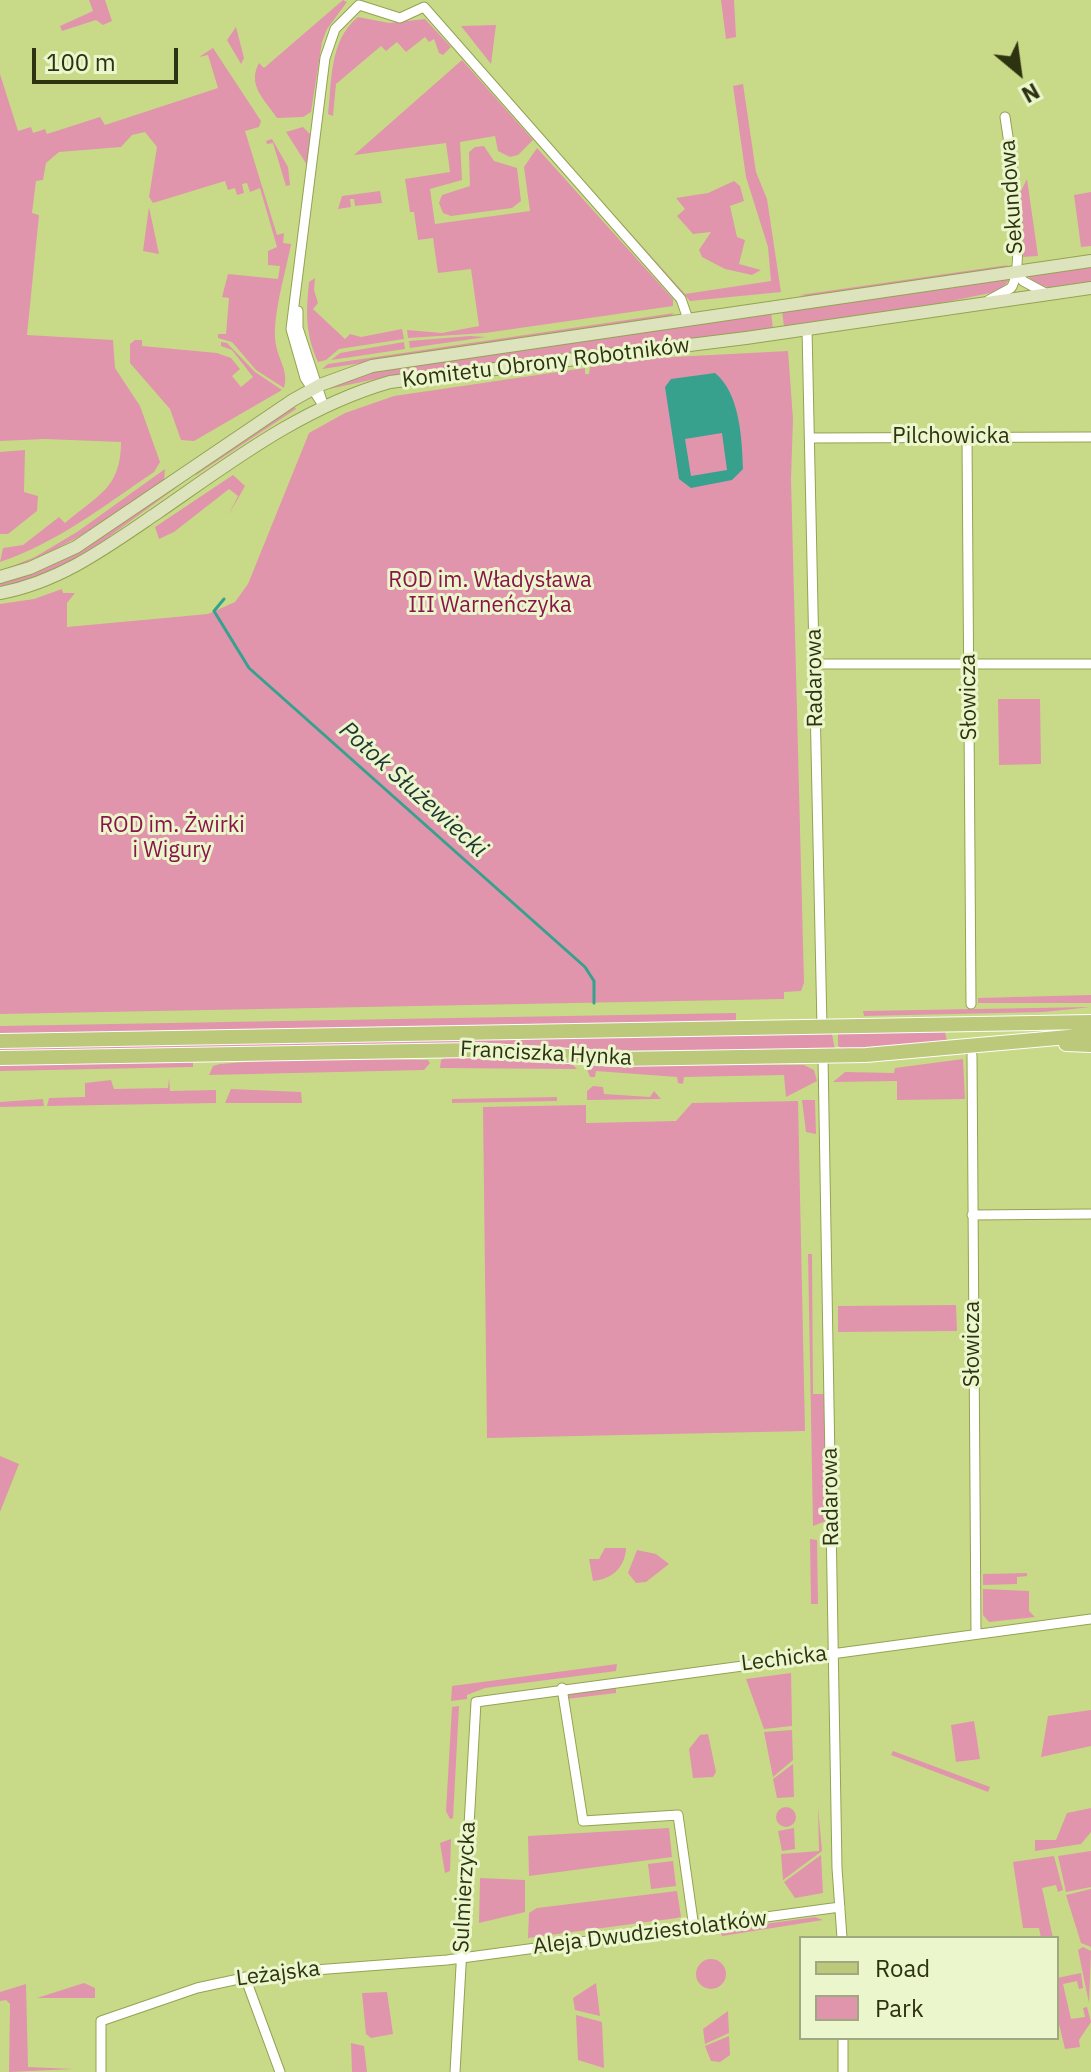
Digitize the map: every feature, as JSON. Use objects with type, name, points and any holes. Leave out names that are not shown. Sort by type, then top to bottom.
[{"type":"main road","points":[[1015,1024],[1091,1013]]},
{"type":"main road","name":"Franciszka Hynka","points":[[0,1041],[1091,1022]]},
{"type":"main road","name":"Franciszka Hynka","points":[[0,1058],[461,1050],[618,1059],[823,1056],[899,1053],[1030,1038],[1091,1035]]},
{"type":"main road","points":[[1030,1038],[1091,1045]]},
{"type":"street","points":[[323,405],[298,328],[297,284],[325,58],[335,29],[359,5],[400,18],[424,7],[681,299],[688,319]]},
{"type":"street","name":"Sekundowa","points":[[979,305],[1011,288],[1017,272],[1014,175],[1005,117]]},
{"type":"street","name":"Komitetu Obrony Robotników","points":[[0,577],[30,568],[76,547],[315,388],[372,366],[1091,261]]},
{"type":"street","points":[[1017,272],[1023,281],[1049,295]]},
{"type":"street","name":"Komitetu Obrony Robotników","points":[[0,593],[53,577],[84,562],[274,433],[323,405],[371,387],[413,377],[807,329],[1091,288]]},
{"type":"street","name":"Radarowa","points":[[807,329],[822,1027]]},
{"type":"street","name":"Słowicza","points":[[967,437],[971,1004]]},
{"type":"street","name":"Pilchowicka","points":[[810,438],[1091,437]]},
{"type":"street","points":[[815,664],[1091,664]]},
{"type":"street","name":"Słowicza","points":[[972,1055],[976,1634]]},
{"type":"street","name":"Radarowa","points":[[823,1056],[842,1936]]},
{"type":"street","points":[[972,1215],[1091,1214]]},
{"type":"street","name":"Lechicka","points":[[476,1702],[1091,1619]]},
{"type":"street","points":[[562,1688],[583,1821],[678,1815],[694,1928]]},
{"type":"street","name":"Sulmierzycka","points":[[455,2072],[476,1702]]},
{"type":"street","name":"Aleja Dwudziestolatków","points":[[461,1958],[840,1907]]},
{"type":"street","name":"Leżajska","points":[[101,2072],[101,2021],[197,1988],[245,1977],[461,1958]]},
{"type":"street","points":[[245,1977],[280,2072]]},
{"type":"street","points":[[843,2040],[843,2072]]},
{"type":"green space","points":[[89,0],[105,0],[112,21],[103,25],[96,20],[62,31],[60,26],[93,11]]},
{"type":"green space","points":[[343,0],[347,2],[327,29],[322,42],[311,112],[303,117],[277,118],[256,85],[259,63],[264,68]]},
{"type":"green space","points":[[721,0],[734,0],[736,37],[726,39]]},
{"type":"green space","points":[[358,17],[389,23],[425,19],[451,47],[443,55],[439,53],[434,39],[429,42],[425,37],[406,52],[397,42],[386,51],[381,46],[336,84],[333,116],[328,114],[337,49],[349,26]]},
{"type":"green space","points":[[496,25],[491,64],[461,26]]},
{"type":"green space","points":[[236,27],[244,58],[241,64],[227,40]]},
{"type":"green space","points":[[213,48],[261,121],[259,127],[245,131],[277,235],[284,233],[283,243],[291,244],[275,334],[285,377],[284,388],[256,370],[232,342],[218,338],[218,334],[226,334],[229,298],[222,297],[228,274],[278,279],[280,266],[268,265],[268,251],[277,247],[260,188],[250,192],[247,183],[242,184],[244,193],[237,195],[235,188],[228,190],[225,181],[153,203],[149,197],[157,147],[145,132],[132,135],[121,147],[59,152],[46,163],[43,180],[36,181],[32,213],[39,215],[27,335],[113,340],[115,368],[140,406],[160,462],[154,472],[80,522],[41,545],[0,562],[3,548],[23,545],[59,517],[65,523],[105,490],[117,471],[121,442],[0,441],[0,74],[18,131],[31,127],[33,133],[45,129],[47,134],[100,117],[105,125],[218,88],[208,55],[199,57]]},
{"type":"green space","points":[[462,60],[533,140],[518,155],[510,157],[498,151],[495,136],[460,142],[462,180],[430,189],[435,224],[530,211],[524,167],[537,148],[673,299],[673,306],[485,333],[408,338],[407,330],[442,333],[479,326],[471,269],[438,273],[433,238],[418,240],[414,212],[410,212],[405,179],[450,172],[446,143],[354,155]]},
{"type":"green space","points":[[743,84],[756,172],[767,199],[781,292],[690,301],[601,200],[685,294],[771,281],[768,247],[746,177],[733,86]]},
{"type":"green space","points":[[303,127],[311,135],[307,165],[286,132]]},
{"type":"green space","points":[[272,139],[288,167],[290,185],[286,186],[273,143],[267,144],[266,141]]},
{"type":"green space","points":[[484,146],[494,161],[517,168],[521,201],[512,208],[451,216],[443,213],[439,203],[442,195],[470,186],[469,152],[475,147]]},
{"type":"green space","points":[[1027,179],[1038,256],[1022,257],[1020,193]]},
{"type":"green space","points":[[734,181],[740,186],[744,201],[730,206],[737,237],[745,240],[739,264],[761,270],[752,275],[725,269],[702,257],[699,250],[711,232],[693,234],[677,216],[685,209],[676,198],[708,193]]},
{"type":"green space","points":[[380,191],[382,203],[355,206],[354,199],[350,199],[351,207],[338,209],[342,196]]},
{"type":"green space","points":[[1091,192],[1091,246],[1081,247],[1074,195]]},
{"type":"green space","points":[[149,207],[159,254],[143,251]]},
{"type":"green space","points":[[1008,265],[1001,269],[812,297],[800,295]]},
{"type":"green space","points":[[1091,266],[1091,283],[1074,286],[1048,287],[1027,275]]},
{"type":"green space","points":[[315,278],[314,290],[318,303],[313,309],[345,339],[350,334],[361,337],[402,329],[404,339],[339,349],[326,360],[318,362],[311,342],[307,313],[309,282]]},
{"type":"green space","points":[[1011,278],[1000,291],[927,306],[784,327],[782,311]]},
{"type":"green space","points":[[771,312],[773,329],[403,373],[329,389],[365,374],[395,367]]},
{"type":"green space","points":[[674,313],[669,317],[322,369],[328,364]]},
{"type":"green space","points":[[486,337],[410,348],[409,341]]},
{"type":"green space","points":[[142,340],[142,346],[217,353],[231,358],[240,369],[232,376],[241,387],[253,377],[232,350],[221,346],[221,342],[227,343],[255,372],[282,390],[194,441],[181,440],[170,409],[130,363],[130,344]]},
{"type":"green space","points":[[404,342],[405,349],[331,360],[340,353]]},
{"type":"green space","points":[[788,351],[793,419],[791,479],[804,983],[801,991],[784,992],[784,999],[0,1014],[0,604],[34,599],[62,589],[63,593],[75,593],[67,603],[67,627],[208,614],[235,602],[248,584],[309,433],[345,413],[394,396],[585,368],[585,374],[589,374],[590,367],[654,358]]},
{"type":"green space","points":[[294,406],[296,409],[196,475],[195,473]]},
{"type":"green space","points":[[25,450],[24,492],[38,496],[37,511],[8,534],[0,534],[0,452]]},
{"type":"green space","points":[[165,469],[164,481],[105,521],[44,554],[0,571],[35,557],[77,532]]},
{"type":"green space","points":[[233,475],[245,486],[228,516],[238,496],[229,489],[174,532],[159,539],[155,527]]},
{"type":"green space","points":[[184,482],[80,558],[28,581],[0,588],[0,583],[67,558]]},
{"type":"green space","points":[[998,699],[1040,699],[1041,764],[999,765]]},
{"type":"green space","points":[[1091,995],[1091,1003],[978,1003],[978,998]]},
{"type":"green space","points":[[1091,1007],[1043,1012],[864,1016],[863,1011]]},
{"type":"green space","points":[[736,1013],[736,1020],[724,1022],[0,1035],[0,1026]]},
{"type":"green space","points":[[945,1032],[947,1041],[843,1049],[838,1046],[838,1033]]},
{"type":"green space","points":[[832,1034],[835,1050],[0,1052],[0,1047]]},
{"type":"green space","points":[[448,1056],[571,1063],[577,1069],[440,1068],[441,1060]]},
{"type":"green space","points":[[296,1058],[428,1060],[430,1063],[424,1070],[209,1075],[213,1066],[220,1064]]},
{"type":"green space","points":[[963,1059],[965,1099],[897,1100],[897,1081],[833,1082],[845,1072],[894,1073],[895,1068]]},
{"type":"green space","points":[[193,1061],[193,1067],[0,1071],[0,1064]]},
{"type":"green space","points":[[595,1063],[804,1065],[814,1070],[817,1081],[786,1097],[784,1075],[684,1077],[683,1084],[678,1083],[677,1077],[596,1071],[595,1077],[590,1077],[587,1069]]},
{"type":"green space","points":[[169,1078],[170,1091],[216,1090],[216,1103],[47,1106],[49,1098],[85,1097],[85,1083],[111,1080],[114,1089],[168,1088]]},
{"type":"green space","points":[[593,1086],[603,1087],[604,1094],[650,1097],[654,1091],[661,1099],[587,1100],[587,1091]]},
{"type":"green space","points":[[231,1089],[301,1092],[302,1103],[225,1103]]},
{"type":"green space","points":[[557,1097],[557,1101],[452,1103],[452,1099]]},
{"type":"green space","points":[[43,1099],[44,1106],[0,1107],[0,1102]]},
{"type":"green space","points":[[802,1100],[815,1100],[816,1134],[806,1132]]},
{"type":"green space","points":[[798,1101],[805,1431],[487,1438],[483,1107],[586,1105],[586,1123],[676,1121],[692,1103]]},
{"type":"green space","points":[[808,1254],[812,1254],[813,1394],[824,1394],[826,1521],[813,1526]]},
{"type":"green space","points":[[956,1305],[957,1331],[838,1332],[838,1306]]},
{"type":"green space","points":[[0,1456],[19,1464],[0,1512]]},
{"type":"green space","points":[[810,1539],[817,1540],[818,1604],[811,1604]]},
{"type":"green space","points":[[605,1548],[626,1548],[623,1561],[612,1575],[593,1581],[589,1559],[599,1559]]},
{"type":"green space","points":[[637,1550],[656,1554],[669,1564],[646,1582],[636,1583],[628,1573]]},
{"type":"green space","points":[[1027,1573],[1027,1576],[1017,1577],[1017,1584],[983,1585],[983,1574]]},
{"type":"green space","points":[[983,1589],[1029,1591],[1029,1611],[1035,1617],[989,1622],[983,1615]]},
{"type":"green space","points":[[617,1664],[616,1671],[485,1688],[467,1695],[467,1699],[451,1701],[452,1686]]},
{"type":"green space","points":[[791,1673],[792,1726],[764,1729],[746,1679]]},
{"type":"green space","points":[[616,1687],[616,1693],[567,1699],[568,1694]]},
{"type":"green space","points":[[459,1706],[453,1818],[450,1819],[446,1811],[452,1707]]},
{"type":"green space","points":[[1091,1710],[1091,1746],[1041,1757],[1048,1716]]},
{"type":"green space","points":[[974,1721],[980,1759],[956,1762],[951,1725]]},
{"type":"green space","points":[[792,1730],[793,1760],[773,1777],[764,1732]]},
{"type":"green space","points":[[708,1734],[716,1772],[713,1777],[693,1778],[689,1749],[700,1735]]},
{"type":"green space","points":[[893,1751],[990,1787],[988,1792],[891,1755]]},
{"type":"green space","points":[[793,1764],[794,1797],[777,1798],[773,1779]]},
{"type":"green space","points":[[786,1807],[793,1810],[796,1817],[793,1824],[786,1827],[779,1824],[776,1817],[779,1810]]},
{"type":"green space","points":[[818,1807],[822,1851],[783,1880],[781,1854],[819,1851]]},
{"type":"green space","points":[[1091,1808],[1091,1832],[1081,1844],[1035,1851],[1035,1840],[1056,1840],[1067,1813]]},
{"type":"green space","points":[[669,1828],[672,1857],[529,1876],[528,1836]]},
{"type":"green space","points":[[794,1828],[795,1849],[782,1851],[778,1831]]},
{"type":"green space","points":[[451,1839],[450,1871],[445,1873],[440,1843]]},
{"type":"green space","points":[[1091,1851],[1091,1887],[1066,1892],[1058,1856]]},
{"type":"green space","points":[[821,1855],[823,1893],[795,1898],[784,1882]]},
{"type":"green space","points":[[1054,1856],[1063,1890],[1058,1892],[1056,1885],[1042,1888],[1053,1936],[1041,1936],[1039,1928],[1023,1928],[1013,1862]]},
{"type":"green space","points":[[673,1861],[676,1886],[651,1889],[648,1864]]},
{"type":"green space","points":[[480,1878],[525,1880],[525,1912],[479,1923]]},
{"type":"green space","points":[[1091,1889],[1091,1947],[1081,1943],[1066,1895]]},
{"type":"green space","points":[[677,1891],[681,1917],[528,1938],[529,1913],[537,1908]]},
{"type":"green space","points":[[815,1917],[823,1920],[722,1936],[720,1930]]},
{"type":"green space","points":[[1083,1947],[1091,1951],[1089,2003],[1078,1950]]},
{"type":"green space","points":[[711,1959],[717,1960],[725,1968],[725,1980],[717,1988],[711,1989],[705,1988],[697,1980],[696,1974],[697,1968],[705,1960]]},
{"type":"green space","points":[[1081,1973],[1083,1988],[1079,1989],[1077,1981],[1063,1984],[1071,2019],[1085,2017],[1083,2008],[1087,2007],[1091,2022],[1079,2040],[1080,2047],[1065,2049],[1059,2024],[1059,1978]]},
{"type":"green space","points":[[84,1983],[95,1988],[95,1998],[37,1998]]},
{"type":"green space","points":[[596,1983],[600,2016],[575,2010],[573,1998]]},
{"type":"green space","points":[[26,1984],[28,2067],[73,2069],[9,2072],[10,2004],[6,2000],[0,2001],[0,1992]]},
{"type":"green space","points":[[387,1992],[393,2034],[371,2038],[366,2034],[362,1993]]},
{"type":"green space","points":[[728,2011],[729,2033],[705,2044],[703,2029]]},
{"type":"green space","points":[[576,2015],[602,2022],[604,2068],[578,2060]]},
{"type":"green space","points":[[729,2036],[730,2055],[720,2062],[711,2061],[705,2046]]},
{"type":"green space","points":[[351,2043],[364,2046],[367,2072],[352,2072]]},
{"type":"water","points":[[715,373],[730,392],[738,417],[743,469],[732,480],[691,488],[679,479],[665,387],[671,379]],"holes":[[[722,433],[727,470],[691,476],[685,439]]]},
{"type":"waterway","name":"Potok Służewiecki","points":[[224,599],[214,611],[249,668],[585,967],[594,981],[594,1003]]},
{"type":"park label","name":"ROD im. Władysława III Warneńczyka","points":[[490,594]]},
{"type":"park label","name":"ROD im. Żwirki i Wigury","points":[[172,838]]}]
